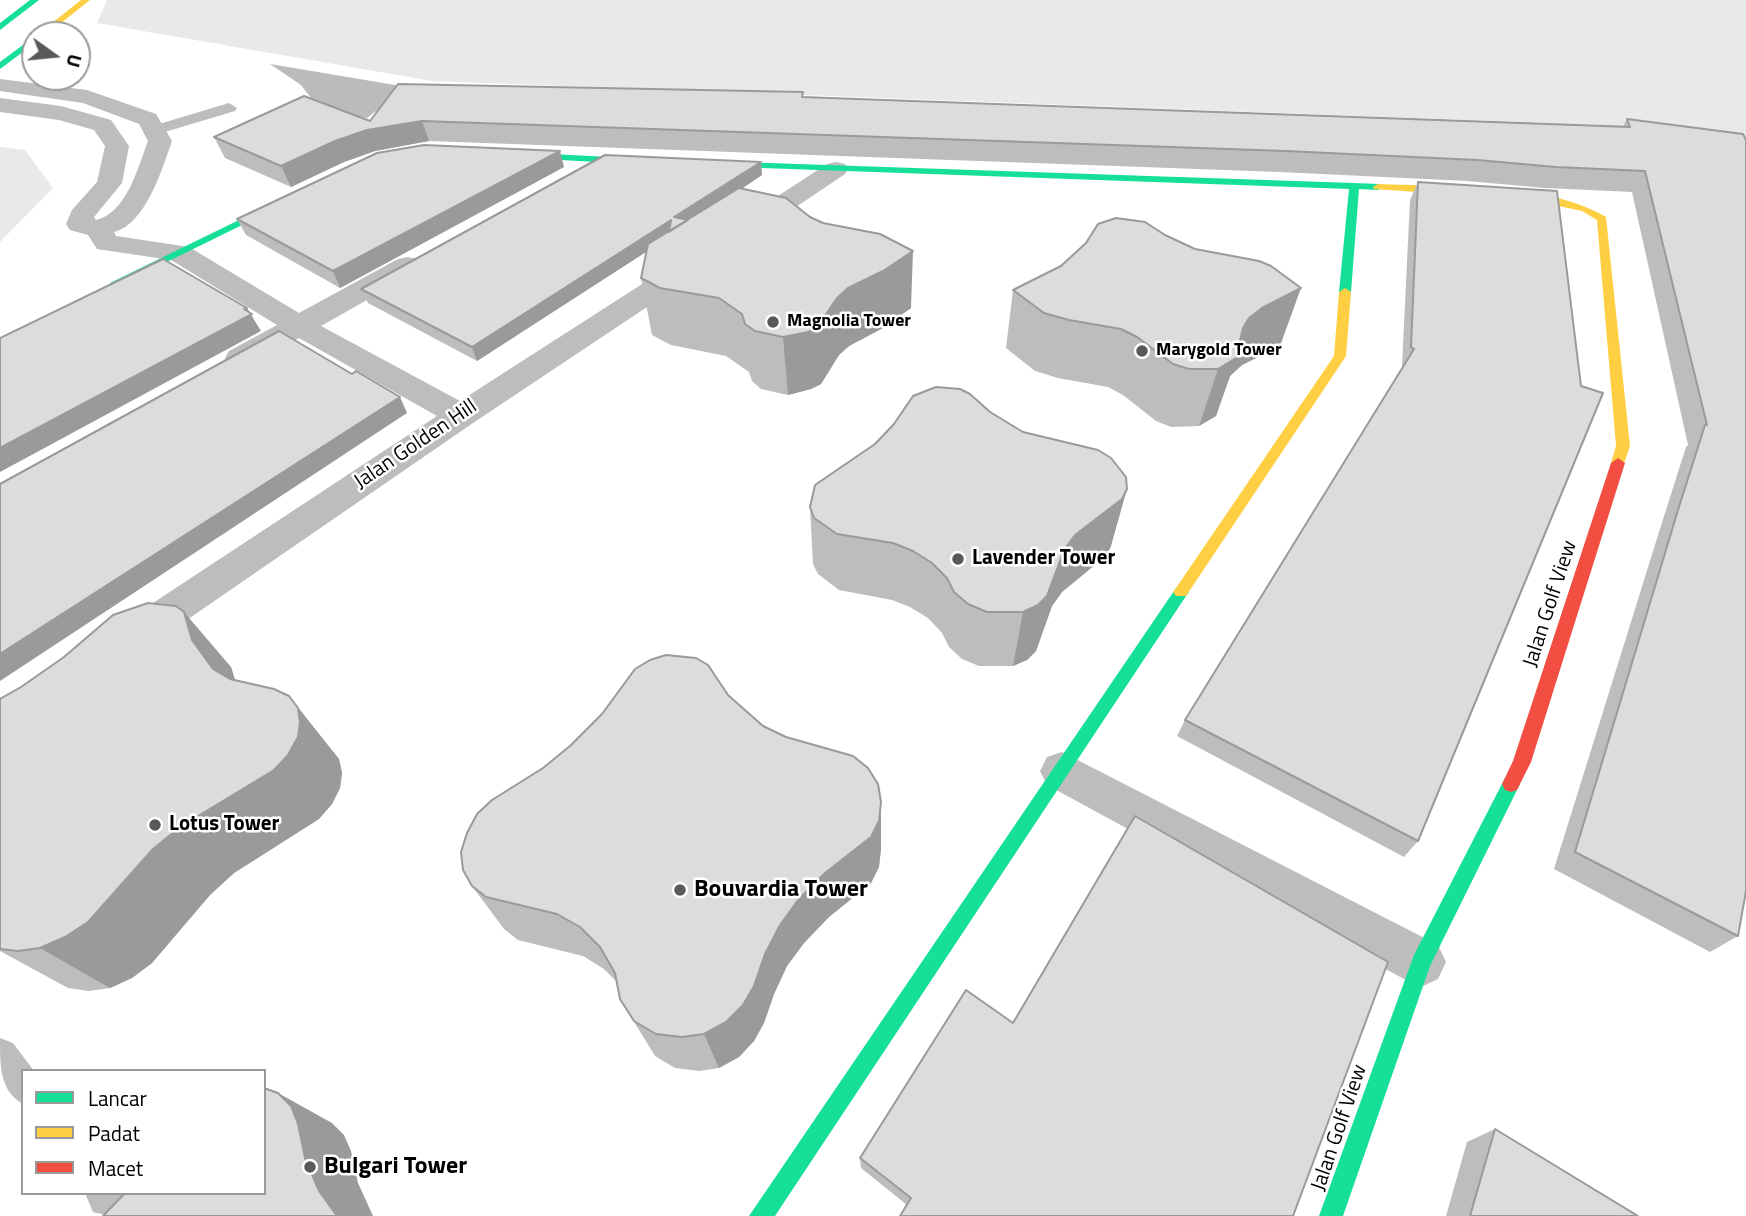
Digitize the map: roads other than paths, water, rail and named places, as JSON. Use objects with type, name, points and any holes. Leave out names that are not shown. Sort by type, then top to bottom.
[{"type":"street","points":[[0,27],[36,0]]},
{"type":"street","points":[[59,21],[86,0]]},
{"type":"street","points":[[0,82],[21,56]]},
{"type":"street","points":[[0,82],[87,97],[150,124],[160,141],[146,177],[127,213],[116,223],[98,228],[83,226],[79,221],[109,183],[117,146],[103,125],[61,113],[0,82]]},
{"type":"street","points":[[495,154],[670,163]]},
{"type":"street","points":[[552,186],[600,160]]},
{"type":"street","name":"Jalan Golf View","points":[[697,164],[1354,186],[1548,199],[1596,213],[1602,219],[1623,446],[1522,762],[1421,962],[1331,1216]]},
{"type":"street","name":"Jalan Golden Hill","points":[[115,649],[461,415],[836,169]]},
{"type":"street","points":[[761,1216],[1340,356],[1354,186]]},
{"type":"street","points":[[95,293],[304,193]]},
{"type":"street","points":[[98,228],[107,243],[179,253],[299,326],[461,415]]},
{"type":"street","points":[[215,372],[431,253]]},
{"type":"street","points":[[1062,771],[1421,962]]},
{"type":"lane","points":[[150,124],[180,106]]},
{"type":"lane","points":[[150,124],[229,108]]},
{"type":"lane","points":[[0,1056],[21,1083]]},
{"type":"place","name":"Magnolia Tower","points":[[773,322]]},
{"type":"place","name":"Marygold Tower","points":[[1142,351]]},
{"type":"place","name":"Lavender Tower","points":[[958,559]]},
{"type":"place","name":"Lotus Tower","points":[[155,825]]},
{"type":"place","name":"Bouvardia Tower","points":[[680,890]]},
{"type":"place","name":"Bulgari Tower","points":[[310,1167]]}]
